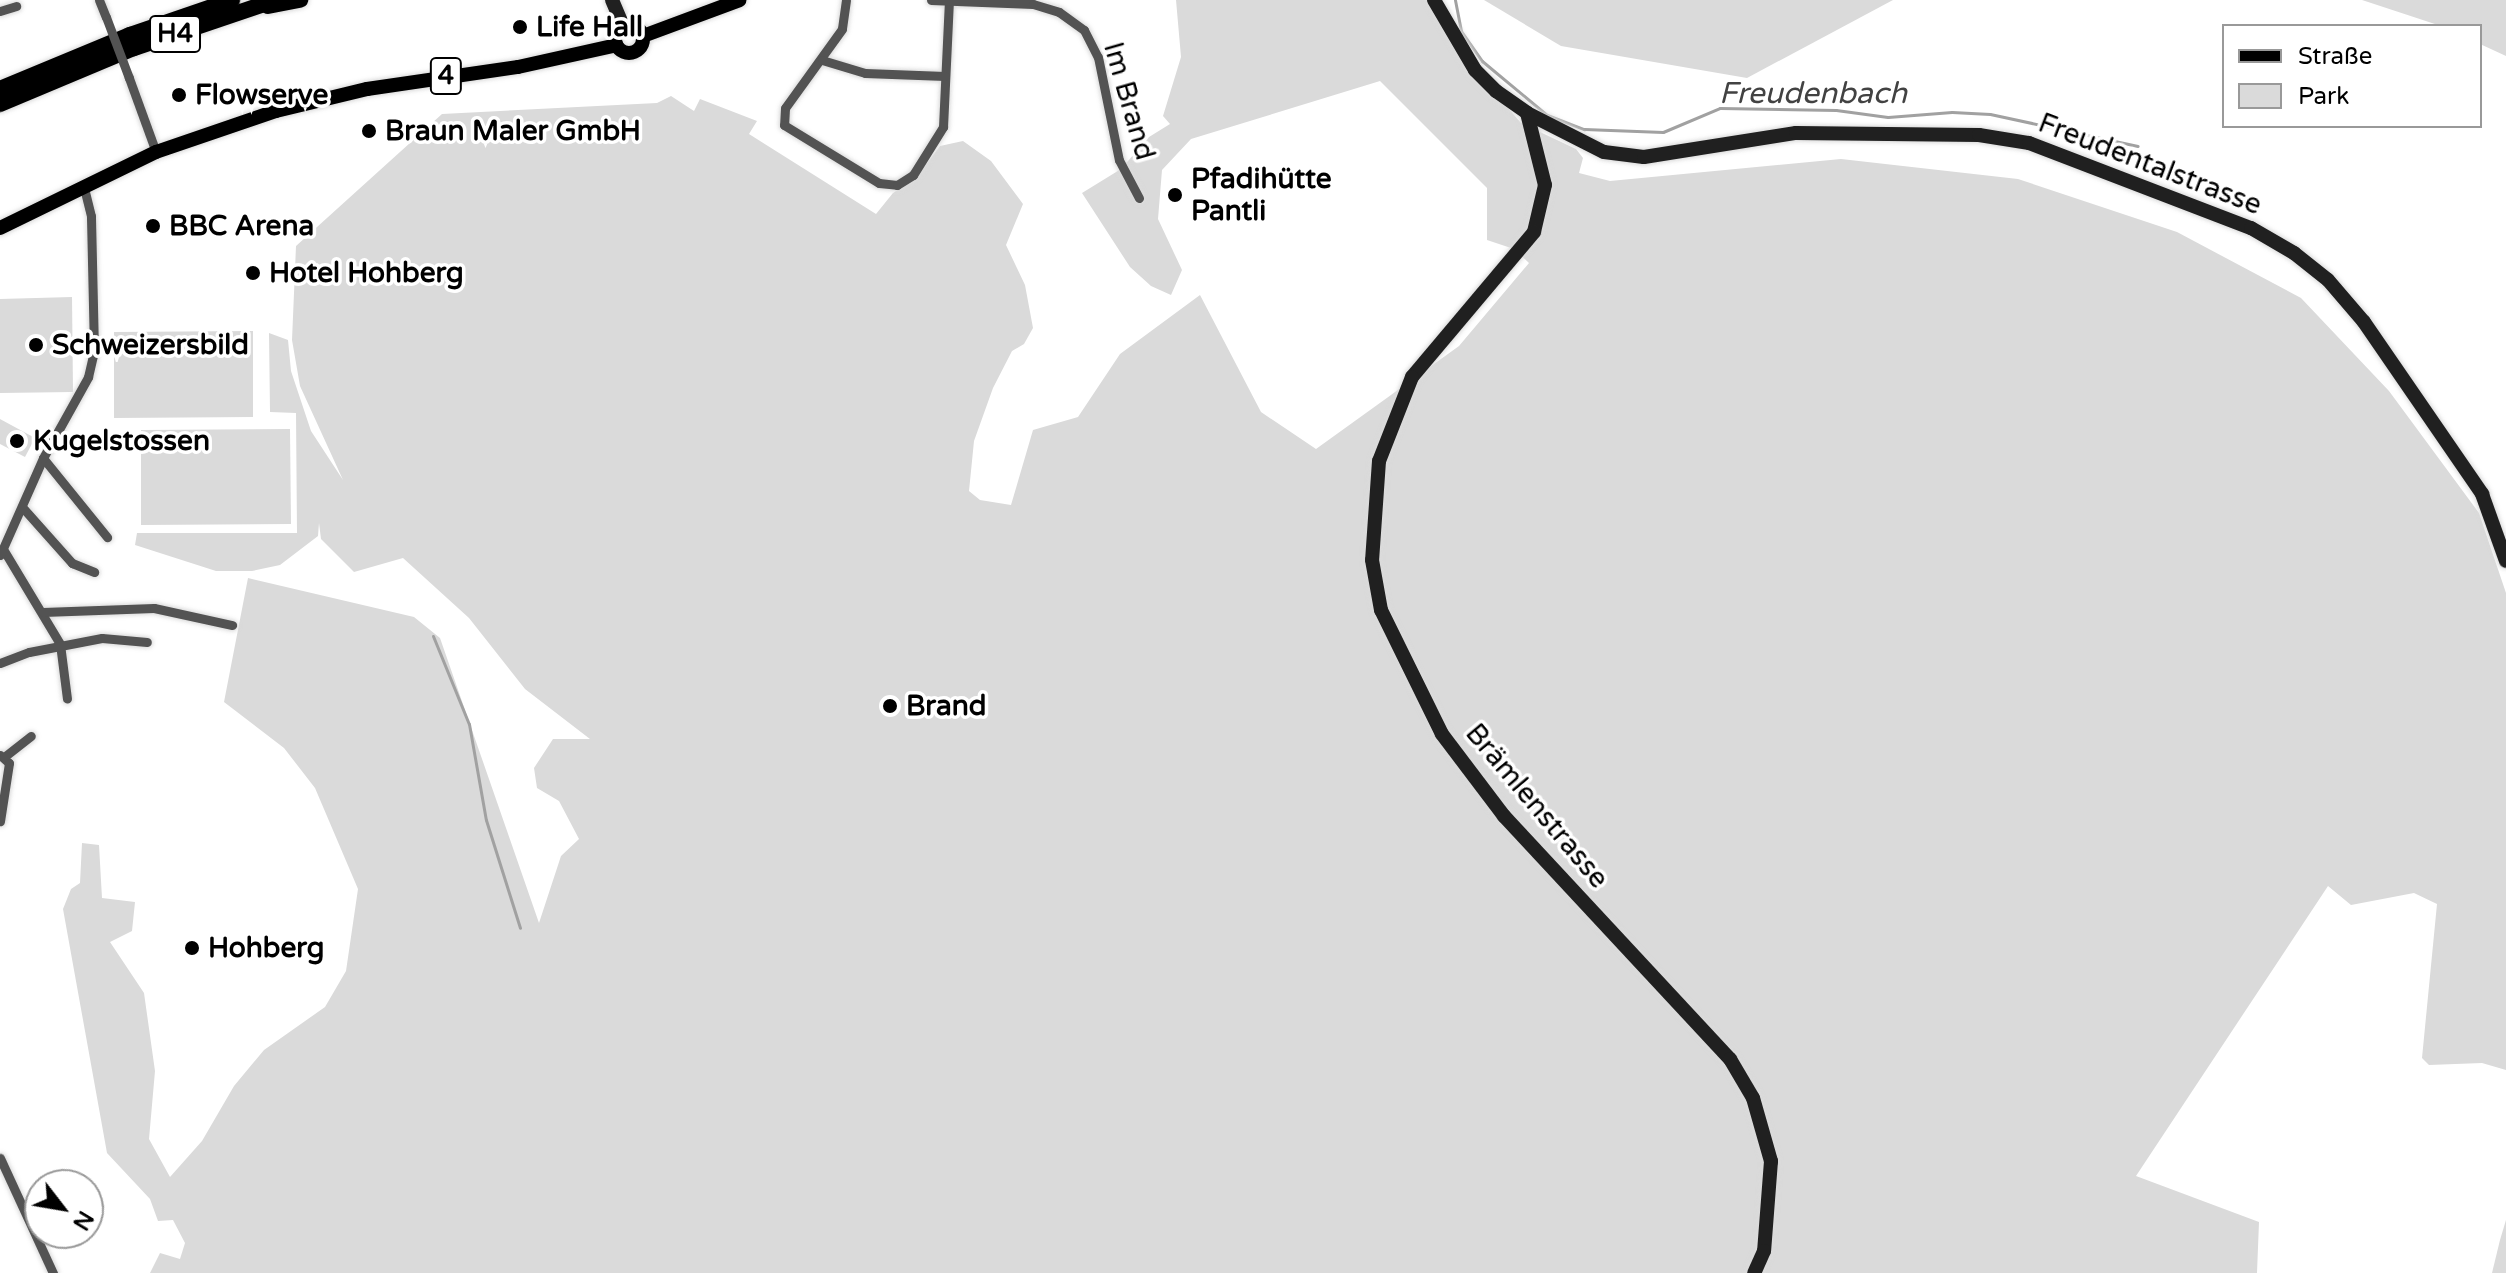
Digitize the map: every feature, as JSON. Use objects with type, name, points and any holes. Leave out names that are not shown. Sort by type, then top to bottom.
[{"type":"highway","name":"H4","points":[[0,89],[130,35],[238,6],[276,0]]},
{"type":"highway","points":[[238,6],[300,0]]},
{"type":"highway","name":"H4","points":[[0,104],[238,6]]},
{"type":"main road","name":"4","points":[[0,228],[156,152],[313,101],[533,65],[617,45],[633,53],[643,36],[740,0]]},
{"type":"main road","points":[[617,45],[623,26],[636,26],[643,36]]},
{"type":"street","points":[[99,0],[156,152]]},
{"type":"street","points":[[612,0],[623,26]]},
{"type":"street","points":[[846,0],[842,29],[785,108],[784,125],[879,183],[897,185],[913,175],[933,148],[943,127],[949,1]]},
{"type":"street","name":"Im Brand","points":[[931,0],[1033,4],[1059,12],[1084,30],[1098,57],[1119,160],[1139,198]]},
{"type":"street","name":"Freudentalstrasse","points":[[1434,0],[1475,70],[1527,113],[1604,152],[1644,157],[1796,133],[1924,132],[2029,143],[2251,228],[2328,280],[2364,322],[2482,494],[2506,561]]},
{"type":"street","points":[[0,11],[16,6]]},
{"type":"street","points":[[822,60],[865,73],[945,76]]},
{"type":"street","name":"Brämlenstrasse","points":[[1527,113],[1545,185],[1534,232],[1505,272],[1441,338],[1412,377],[1379,461],[1372,560],[1386,623],[1442,734],[1504,816],[1730,1059],[1753,1098],[1771,1161],[1764,1251],[1754,1273]]},
{"type":"street","points":[[67,699],[60,644],[43,612],[2,552],[43,458],[88,377],[94,350],[91,216],[83,185]]},
{"type":"street","points":[[43,458],[107,537]]},
{"type":"street","points":[[23,508],[72,563],[94,572]]},
{"type":"street","points":[[43,612],[154,608],[232,625]]},
{"type":"street","points":[[0,663],[60,644],[102,638],[147,642]]},
{"type":"street","points":[[0,821],[9,763],[2,756],[31,736]]},
{"type":"street","points":[[0,1158],[53,1273]]},
{"type":"green space","points":[[1176,0],[1427,0],[1452,43],[1521,123],[1576,149],[1583,158],[1579,173],[1610,181],[1841,159],[2018,179],[2177,232],[2301,298],[2389,391],[2479,513],[2506,593],[2506,1070],[2482,1063],[2429,1065],[2422,1058],[2437,904],[2414,893],[2351,905],[2328,886],[2136,1176],[2259,1222],[2257,1273],[150,1273],[160,1253],[180,1259],[185,1243],[173,1220],[158,1221],[150,1199],[107,1153],[63,909],[71,889],[80,883],[82,843],[99,845],[102,898],[135,902],[132,931],[110,942],[144,993],[155,1071],[149,1139],[170,1177],[202,1141],[234,1086],[264,1050],[325,1007],[346,971],[358,889],[315,788],[284,748],[224,702],[248,578],[414,617],[440,638],[539,923],[561,856],[579,839],[559,801],[537,788],[534,768],[553,739],[590,739],[525,689],[469,618],[403,558],[354,572],[321,539],[319,523],[318,536],[280,565],[252,571],[216,571],[135,545],[137,533],[297,533],[296,413],[270,412],[269,333],[288,340],[291,371],[311,431],[343,480],[300,386],[292,340],[296,246],[442,114],[657,103],[671,96],[694,111],[700,99],[757,121],[749,134],[876,214],[893,193],[916,178],[940,146],[963,141],[991,161],[1023,204],[1006,245],[1025,285],[1033,328],[1024,344],[1012,351],[993,388],[974,441],[969,491],[980,500],[1011,505],[1033,430],[1078,417],[1120,354],[1200,295],[1261,412],[1316,449],[1459,346],[1529,263],[1514,249],[1487,240],[1487,188],[1380,81],[1191,139],[1162,170],[1158,219],[1182,270],[1171,295],[1151,286],[1130,267],[1082,193],[1121,169],[1149,137],[1170,124],[1163,116],[1181,57]]},
{"type":"green space","points":[[1484,0],[1893,0],[1747,78],[1561,46]]},
{"type":"green space","points":[[2362,0],[2506,0],[2506,56],[2482,45],[2482,24],[2435,24]]},
{"type":"green space","name":"Schweizersbild","points":[[72,297],[73,392],[0,393],[0,299]]},
{"type":"green space","points":[[253,331],[253,417],[114,418],[114,332]]},
{"type":"green space","name":"Kugelstossen","points":[[0,419],[35,438],[25,457],[0,444]]},
{"type":"green space","points":[[290,429],[291,524],[141,525],[141,430]]},
{"type":"green space","points":[[2506,1220],[2506,1273],[2492,1273],[2500,1240]]},
{"type":"waterway","name":"Freudenbach","points":[[1455,0],[1461,31],[1482,61],[1547,115],[1584,129],[1663,132],[1720,108],[1836,110],[1888,117],[1952,112],[1990,114],[2138,146]]},
{"type":"waterway","points":[[433,636],[469,724],[486,820],[520,928]]},
{"type":"place","name":"Life Hall","points":[[520,27]]},
{"type":"place","name":"Flowserve","points":[[179,95]]},
{"type":"place","name":"Braun Maler GmbH","points":[[369,131]]},
{"type":"place","name":"Pfadihütte Pantli","points":[[1175,195]]},
{"type":"place","name":"BBC Arena","points":[[153,226]]},
{"type":"place","name":"Hotel Hohberg","points":[[253,273]]},
{"type":"place","name":"Schweizersbild","points":[[36,345]]},
{"type":"place","name":"Kugelstossen","points":[[17,441]]},
{"type":"place","name":"Brand","points":[[890,706]]},
{"type":"place","name":"Hohberg","points":[[192,948]]}]
